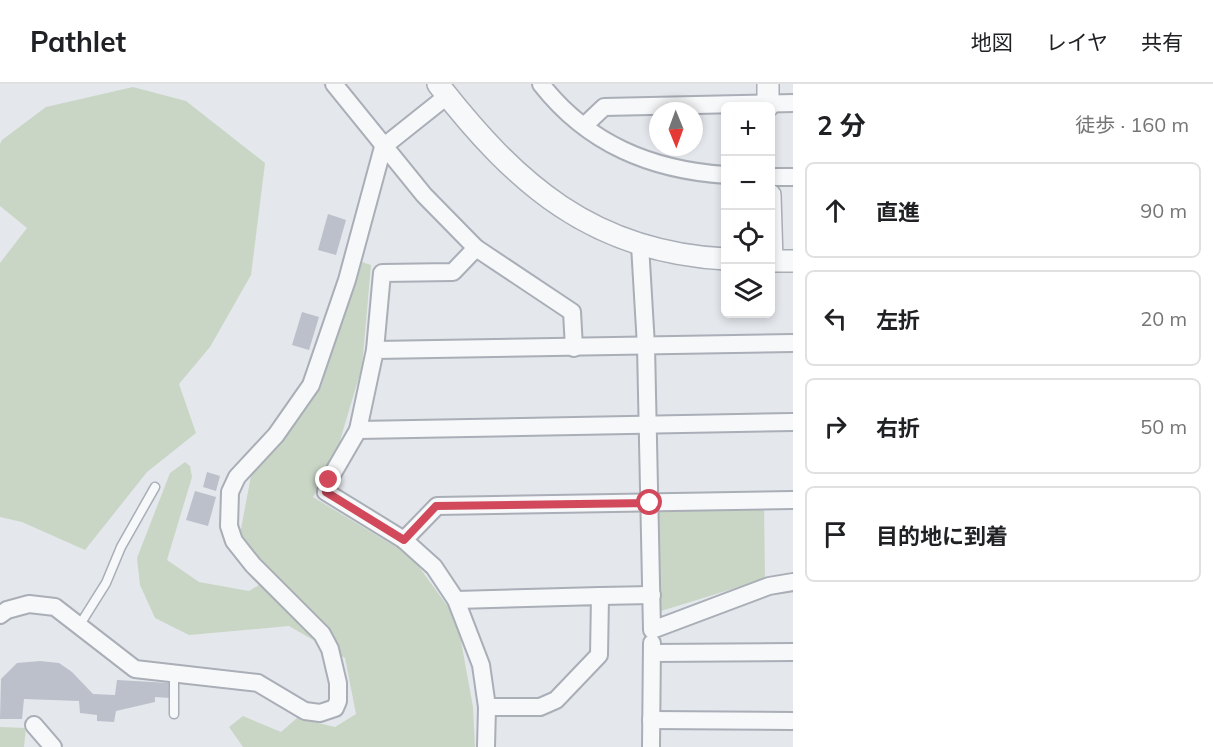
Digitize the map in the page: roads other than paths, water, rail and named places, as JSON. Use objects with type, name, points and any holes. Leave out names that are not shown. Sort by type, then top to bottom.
[{"type":"street","points":[[334,84],[424,195],[476,248],[572,312],[574,348]]},
{"type":"street","points":[[541,84],[596,136],[623,151],[685,172],[721,175]]},
{"type":"street","points":[[0,615],[17,606],[41,605],[55,608],[135,669],[258,683],[305,711],[330,712],[338,701],[334,660],[322,634],[253,565],[234,541],[228,509],[230,492],[237,477],[276,435],[311,385],[347,280],[383,147],[442,90],[484,142],[518,175],[553,203],[591,225],[640,245],[672,253],[721,258]]},
{"type":"street","points":[[584,126],[603,107],[768,98],[793,103]]},
{"type":"street","points":[[775,177],[793,177]]},
{"type":"street","points":[[640,245],[646,346],[650,503],[651,747]]},
{"type":"street","points":[[476,248],[453,272],[382,273],[375,350],[358,430],[329,480],[326,492],[404,540],[434,567],[456,600],[481,665],[487,707],[486,747]]},
{"type":"street","points":[[775,261],[793,261]]},
{"type":"street","points":[[375,350],[793,343]]},
{"type":"street","points":[[358,430],[793,422]]},
{"type":"street","points":[[404,540],[436,506],[793,500]]},
{"type":"street","points":[[652,630],[770,586],[793,582]]},
{"type":"street","points":[[456,600],[652,595]]},
{"type":"street","points":[[487,707],[540,707],[556,700],[599,655],[600,596]]},
{"type":"street","points":[[652,653],[793,652]]},
{"type":"street","points":[[651,720],[793,721]]},
{"type":"street","points":[[34,725],[53,747]]},
{"type":"lane","points":[[79,626],[106,583],[121,547],[155,487]]},
{"type":"lane","points":[[174,674],[174,714]]}]
